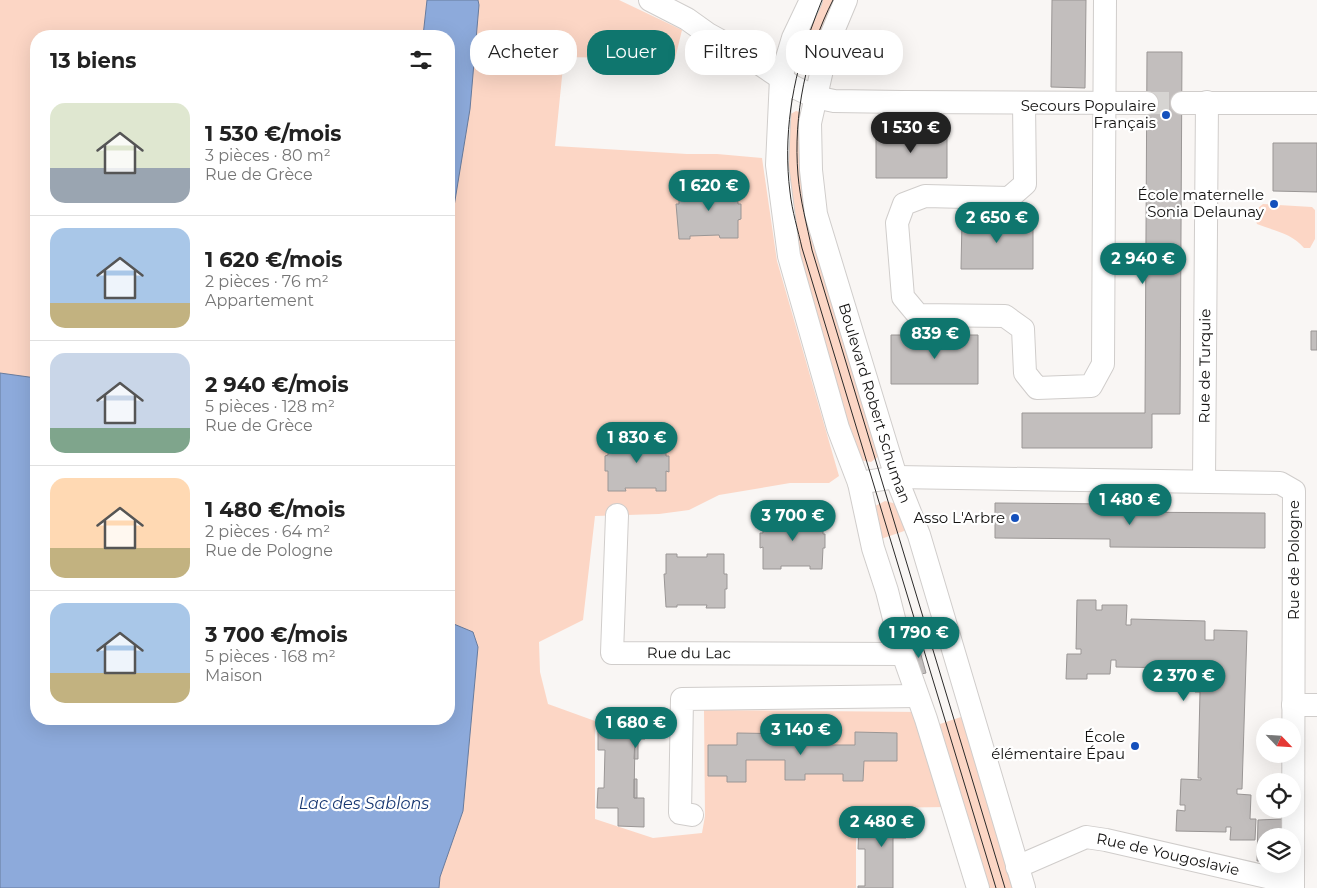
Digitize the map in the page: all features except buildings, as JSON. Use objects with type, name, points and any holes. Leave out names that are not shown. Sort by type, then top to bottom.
[{"type":"street","points":[[650,0],[687,19],[708,34],[815,97],[834,101],[1147,103]]},
{"type":"street","points":[[811,0],[793,38],[781,78],[777,165],[790,256],[838,428],[859,483],[873,548],[903,654],[978,888]]},
{"type":"street","name":"Boulevard Robert Schuman","points":[[846,0],[828,44],[810,123],[811,170],[816,214],[896,477],[920,536],[1024,888]]},
{"type":"street","points":[[1024,103],[1025,184],[1009,198],[925,196],[904,204],[897,223],[902,297],[918,315],[1005,316],[1023,329],[1025,373],[1037,388],[1090,386],[1103,364],[1105,0]]},
{"type":"street","name":"Rue de Turquie","points":[[1204,481],[1208,102]]},
{"type":"street","points":[[1182,103],[1317,103]]},
{"type":"street","name":"Rue de Pologne","points":[[859,483],[896,477],[1204,481],[1280,483],[1294,491],[1293,886]]},
{"type":"street","name":"Rue du Lac","points":[[617,515],[612,653],[903,654]]},
{"type":"street","points":[[692,815],[680,813],[682,699],[917,696]]},
{"type":"street","points":[[1293,705],[1317,705]]},
{"type":"street","name":"Rue de Yougoslavie","points":[[1017,867],[1086,837],[1106,840],[1293,886]]},
{"type":"shaded area","points":[[0,0],[619,0],[682,30],[675,59],[675,30],[587,30],[587,57],[577,57],[577,30],[470,30],[470,75],[562,75],[555,146],[762,158],[777,261],[839,476],[829,483],[790,483],[719,495],[689,510],[659,514],[595,516],[583,620],[539,642],[540,672],[548,704],[595,721],[595,819],[653,838],[702,833],[705,816],[704,710],[920,712],[946,807],[876,808],[876,826],[856,826],[856,888],[0,888]]},
{"type":"shaded area","points":[[816,0],[837,0],[825,30],[805,30]]},
{"type":"shaded area","points":[[796,111],[803,113],[879,456],[871,462],[859,460],[817,328],[789,207],[787,116]]},
{"type":"shaded area","points":[[1263,204],[1312,207],[1315,210],[1315,239],[1310,248],[1304,248],[1294,239],[1257,224],[1253,212]]},
{"type":"shaded area","points":[[885,501],[897,504],[907,530],[878,540],[875,506]]},
{"type":"shaded area","points":[[964,716],[1017,888],[987,888],[934,726]]},
{"type":"water","points":[[427,0],[478,0],[479,5],[477,30],[470,30],[470,75],[473,75],[470,109],[455,200],[455,30],[424,30]]},
{"type":"water","name":"Lac des Sablons","points":[[0,373],[30,377],[30,725],[455,725],[455,624],[473,632],[478,647],[463,811],[440,877],[439,888],[0,888]]},
{"type":"tunnel","points":[[1147,103],[1182,103]]},
{"type":"tram line","points":[[822,0],[804,48],[794,88],[788,150],[792,206],[802,248],[996,888]]},
{"type":"tram line","points":[[833,0],[815,41],[800,107],[797,152],[802,203],[812,250],[1005,888]]},
{"type":"place","name":"Secours Populaire Français","points":[[1166,115]]},
{"type":"place","name":"École maternelle Sonia Delaunay","points":[[1274,204]]},
{"type":"place","name":"Asso L'Arbre","points":[[1015,518]]},
{"type":"place","name":"École élémentaire Épau","points":[[1135,746]]}]
